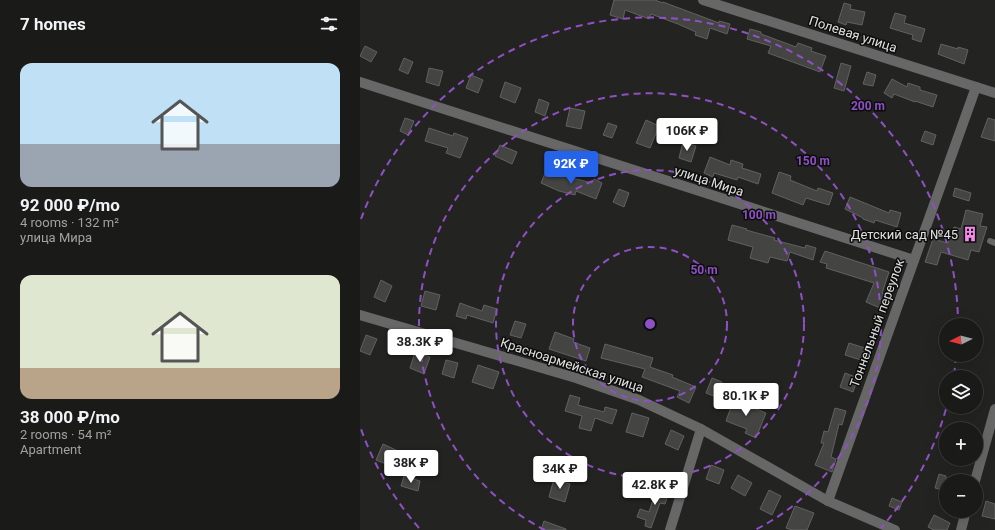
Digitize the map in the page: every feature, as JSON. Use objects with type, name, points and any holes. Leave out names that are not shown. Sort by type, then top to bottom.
[{"type":"street","name":"Полевая улица","points":[[703,0],[995,93]]},
{"type":"street","name":"улица Мира","points":[[360,82],[914,260]]},
{"type":"street","name":"Тоннельный переулок","points":[[828,501],[976,87]]},
{"type":"street","name":"Красноармейская улица","points":[[360,315],[576,378],[639,400],[701,429],[828,501],[895,530]]},
{"type":"street","points":[[977,474],[995,409]]},
{"type":"street","points":[[670,530],[701,429]]},
{"type":"street","points":[[961,530],[964,518]]},
{"type":"building","points":[[614,0],[655,0],[719,23],[719,21],[730,24],[727,34],[710,28],[707,39],[695,35],[696,32],[651,14],[649,19],[625,10],[623,19],[610,15]]},
{"type":"building","points":[[844,3],[851,5],[850,9],[865,12],[862,25],[847,22],[846,25],[838,22]]},
{"type":"building","points":[[895,13],[906,16],[904,23],[925,29],[921,42],[912,39],[913,35],[890,28]]},
{"type":"building","points":[[750,29],[761,32],[761,34],[796,47],[798,43],[812,48],[811,51],[826,56],[820,72],[768,53],[771,46],[747,39]]},
{"type":"building","points":[[941,44],[968,50],[964,64],[938,54]]},
{"type":"building","points":[[365,46],[377,52],[371,62],[360,56]]},
{"type":"building","points":[[404,58],[413,62],[408,74],[399,70]]},
{"type":"building","points":[[841,63],[851,66],[844,91],[834,88]]},
{"type":"building","points":[[429,68],[443,71],[439,86],[426,82]]},
{"type":"building","points":[[867,72],[876,75],[873,86],[863,84]]},
{"type":"building","points":[[471,75],[483,80],[478,93],[466,88]]},
{"type":"building","points":[[892,79],[907,87],[908,83],[920,87],[920,90],[937,95],[933,107],[894,94],[892,98],[884,93]]},
{"type":"building","points":[[505,82],[521,88],[515,103],[500,97]]},
{"type":"building","points":[[539,99],[549,103],[545,116],[535,112]]},
{"type":"building","points":[[570,108],[585,111],[581,129],[566,126]]},
{"type":"building","points":[[405,118],[414,121],[408,135],[400,131]]},
{"type":"building","points":[[988,118],[995,120],[995,141],[981,137]]},
{"type":"building","points":[[646,120],[659,126],[650,148],[636,143]]},
{"type":"building","points":[[608,123],[617,126],[612,138],[603,135]]},
{"type":"building","points":[[429,128],[453,136],[454,133],[468,138],[460,158],[446,153],[448,148],[425,141]]},
{"type":"building","points":[[925,131],[936,135],[933,145],[921,141]]},
{"type":"building","points":[[683,142],[696,146],[691,162],[679,158]]},
{"type":"building","points":[[500,145],[517,152],[512,164],[495,156]]},
{"type":"building","points":[[710,157],[730,165],[731,160],[743,164],[742,168],[761,174],[758,184],[738,177],[737,180],[714,173],[713,177],[704,173]]},
{"type":"building","points":[[547,169],[557,173],[556,174],[592,183],[594,179],[602,183],[596,199],[576,191],[575,195],[559,191],[541,183]]},
{"type":"building","points":[[779,172],[791,176],[790,180],[817,191],[818,188],[833,193],[829,205],[806,198],[803,205],[772,193]]},
{"type":"building","points":[[955,188],[971,193],[969,201],[953,196]]},
{"type":"building","points":[[619,189],[629,193],[624,207],[613,202]]},
{"type":"building","points":[[850,197],[889,213],[890,210],[901,213],[897,227],[875,220],[874,223],[845,209]]},
{"type":"building","name":"Детский сад №45","points":[[966,210],[983,214],[980,226],[987,227],[979,252],[971,250],[968,260],[941,252],[937,265],[925,262],[933,239],[948,243],[954,227],[961,229]]},
{"type":"building","points":[[732,225],[775,238],[774,240],[805,248],[806,245],[816,248],[813,260],[790,252],[787,261],[770,257],[768,263],[750,258],[753,247],[728,240]]},
{"type":"building","points":[[825,251],[889,272],[882,293],[885,294],[880,308],[866,302],[874,283],[826,268],[827,264],[820,262]]},
{"type":"building","points":[[381,280],[392,286],[385,302],[374,297]]},
{"type":"building","points":[[425,291],[440,295],[436,310],[421,306]]},
{"type":"building","points":[[460,303],[482,311],[484,305],[497,309],[493,323],[467,315],[466,319],[456,316]]},
{"type":"building","points":[[515,321],[526,324],[521,338],[510,335]]},
{"type":"building","points":[[555,332],[574,339],[573,342],[590,348],[586,361],[549,349]]},
{"type":"building","points":[[366,335],[377,339],[370,355],[360,351]]},
{"type":"building","points":[[849,343],[865,348],[861,360],[845,355]]},
{"type":"building","points":[[605,344],[653,358],[650,367],[673,375],[672,377],[696,387],[689,403],[677,397],[680,391],[642,377],[645,369],[601,358]]},
{"type":"building","points":[[415,352],[430,357],[424,374],[410,368]]},
{"type":"building","points":[[446,360],[458,363],[454,378],[442,374]]},
{"type":"building","points":[[478,365],[499,372],[493,389],[472,382]]},
{"type":"building","points":[[845,373],[858,378],[853,392],[840,387]]},
{"type":"building","points":[[712,378],[722,382],[716,397],[706,393]]},
{"type":"building","points":[[570,395],[580,398],[578,405],[604,412],[605,407],[617,410],[612,424],[595,418],[591,431],[579,428],[582,416],[565,411]]},
{"type":"building","points":[[735,396],[749,401],[747,405],[766,413],[756,438],[745,433],[747,429],[726,421]]},
{"type":"building","points":[[835,408],[846,411],[842,425],[839,424],[831,457],[836,459],[832,472],[815,465],[824,443],[821,443],[824,431],[828,432]]},
{"type":"building","points":[[632,413],[649,418],[643,437],[626,432]]},
{"type":"building","points":[[671,430],[684,436],[678,450],[665,444]]},
{"type":"building","points":[[383,444],[398,451],[391,466],[376,460]]},
{"type":"building","points":[[711,465],[724,470],[719,484],[706,479]]},
{"type":"building","points":[[939,474],[939,489],[935,488]]},
{"type":"building","points":[[738,475],[752,483],[745,496],[731,488]]},
{"type":"building","points":[[404,476],[420,481],[418,491],[401,486]]},
{"type":"building","points":[[554,479],[570,484],[565,502],[549,497]]},
{"type":"building","points":[[658,485],[670,489],[665,504],[660,503],[651,528],[645,526],[646,520],[637,517],[640,509],[649,512]]},
{"type":"building","points":[[769,490],[781,496],[772,515],[760,509]]},
{"type":"building","points":[[892,498],[902,502],[899,510],[889,506]]},
{"type":"building","points":[[986,501],[995,504],[995,519],[983,516]]},
{"type":"building","points":[[795,506],[814,513],[807,530],[792,530],[786,528]]},
{"type":"building","points":[[934,515],[950,523],[947,530],[934,530],[928,527]]},
{"type":"building","points":[[544,521],[566,529],[566,530],[541,530]]},
{"type":"place","name":"Детский сад №45","points":[[970,234]]}]
